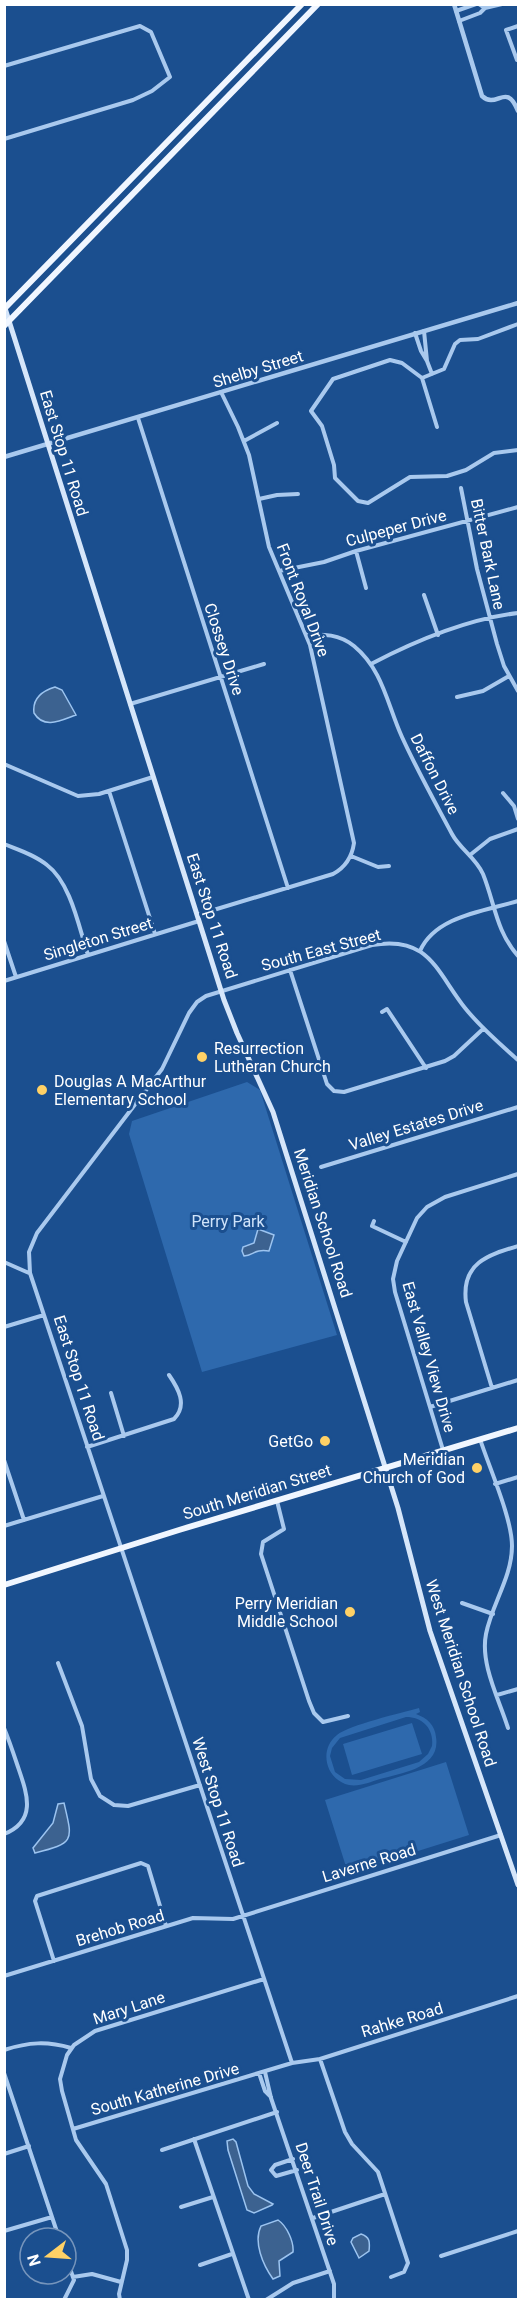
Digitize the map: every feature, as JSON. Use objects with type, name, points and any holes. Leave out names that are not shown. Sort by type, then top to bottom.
[{"type":"main road","points":[[5,308],[302,4]]},
{"type":"main road","points":[[7,324],[318,4]]},
{"type":"main road","name":"East Stop 11 Road","points":[[5,308],[7,324],[221,991]]},
{"type":"main road","name":"Meridian School Road","points":[[221,991],[276,1122],[350,1351],[384,1468]]},
{"type":"main road","name":"South Meridian Street","points":[[4,1585],[519,1428]]},
{"type":"main road","name":"West Meridian School Road","points":[[384,1468],[402,1522],[428,1623],[469,1747],[519,1885]]},
{"type":"street","points":[[453,4],[482,96],[489,100],[510,97],[519,111]]},
{"type":"street","points":[[456,11],[477,4],[485,8]]},
{"type":"street","points":[[459,21],[480,13],[485,8],[502,4]]},
{"type":"street","points":[[4,66],[140,26],[151,32],[170,77],[152,91],[133,100],[4,139]]},
{"type":"street","points":[[519,26],[506,30],[517,60],[519,59]]},
{"type":"street","name":"Shelby Street","points":[[4,457],[519,303]]},
{"type":"street","points":[[422,378],[444,369],[455,344],[460,340],[478,339],[519,324]]},
{"type":"street","points":[[424,331],[427,361]]},
{"type":"street","points":[[415,333],[432,374]]},
{"type":"street","points":[[437,427],[422,378],[402,363],[388,360],[337,376],[311,411],[322,426],[334,465],[334,478],[358,501],[365,503],[371,502],[410,477],[447,476],[467,469],[492,453],[519,450]]},
{"type":"street","name":"Front Royal Drive","points":[[221,392],[244,441],[267,537],[306,635],[315,666],[353,834],[354,845],[351,856]]},
{"type":"street","name":"Clossey Drive","points":[[138,418],[288,888]]},
{"type":"street","points":[[244,441],[278,423]]},
{"type":"street","name":"Bitter Bark Lane","points":[[461,488],[489,617],[501,658],[519,691]]},
{"type":"street","points":[[259,499],[298,494]]},
{"type":"street","name":"Culpeper Drive","points":[[279,571],[324,562],[356,551],[519,507]]},
{"type":"street","points":[[356,551],[366,588]]},
{"type":"street","points":[[424,596],[438,635]]},
{"type":"street","points":[[371,664],[438,635],[489,617],[519,613]]},
{"type":"street","name":"Daffon Drive","points":[[306,635],[326,634],[342,639],[354,646],[371,664],[385,687],[401,734],[413,760],[454,838],[483,874],[501,931],[508,944],[519,956]]},
{"type":"street","points":[[130,704],[264,663]]},
{"type":"street","points":[[457,697],[483,691],[509,676]]},
{"type":"street","points":[[4,764],[78,796],[109,791],[153,777]]},
{"type":"street","points":[[109,791],[155,934]]},
{"type":"street","points":[[502,793],[510,800],[519,819]]},
{"type":"street","points":[[470,855],[490,839],[519,829]]},
{"type":"street","points":[[4,844],[44,863],[58,875],[66,890],[88,955]]},
{"type":"street","points":[[351,856],[378,867],[388,866]]},
{"type":"street","name":"Singleton Street","points":[[4,981],[155,934],[335,873],[351,856]]},
{"type":"street","points":[[519,901],[441,925],[429,935],[420,951],[435,964],[463,1006],[483,1029],[519,1060]]},
{"type":"street","points":[[4,941],[16,977]]},
{"type":"street","name":"South East Street","points":[[221,991],[384,943],[406,945],[420,951]]},
{"type":"street","points":[[290,970],[327,1084],[334,1091],[344,1092],[426,1068],[454,1056],[483,1029]]},
{"type":"street","name":"East Stop 11 Road","points":[[121,1549],[30,1273],[29,1252],[38,1233],[162,1069],[193,1007],[204,997],[221,991]]},
{"type":"street","points":[[382,1012],[387,1009],[426,1068]]},
{"type":"street","name":"Valley Estates Drive","points":[[321,1167],[519,1107]]},
{"type":"street","name":"East Valley View Drive","points":[[443,1450],[394,1285],[394,1269],[417,1218],[427,1207],[445,1197],[519,1174]]},
{"type":"street","points":[[374,1221],[372,1226],[406,1242]]},
{"type":"street","points":[[492,1388],[466,1302],[467,1277],[478,1262],[489,1255],[519,1245]]},
{"type":"street","points":[[4,1262],[30,1273]]},
{"type":"street","points":[[4,1327],[44,1315]]},
{"type":"street","points":[[87,1448],[171,1422],[179,1414],[182,1403],[169,1374]]},
{"type":"street","points":[[430,1407],[519,1380]]},
{"type":"street","points":[[111,1393],[124,1436]]},
{"type":"street","points":[[480,1439],[512,1543],[509,1568],[486,1632],[484,1646],[487,1663],[508,1728]]},
{"type":"street","points":[[4,1460],[24,1520]]},
{"type":"street","points":[[495,1484],[519,1477]]},
{"type":"street","points":[[4,1526],[103,1496]]},
{"type":"street","points":[[278,1501],[284,1528],[263,1542],[261,1554],[314,1713],[323,1722],[348,1716]]},
{"type":"street","name":"West Stop 11 Road","points":[[121,1549],[292,2063]]},
{"type":"street","points":[[462,1603],[493,1614]]},
{"type":"street","points":[[58,1663],[82,1726],[91,1779],[100,1796],[110,1804],[128,1806],[200,1785]]},
{"type":"street","points":[[497,1695],[519,1689]]},
{"type":"street","points":[[4,1728],[27,1795],[27,1807],[20,1824],[4,1834]]},
{"type":"street","name":"Laverne Road","points":[[243,1916],[502,1834]]},
{"type":"street","points":[[54,1961],[35,1901],[39,1894],[51,1890],[144,1863],[148,1866],[166,1926]]},
{"type":"street","name":"Brehob Road","points":[[4,1976],[199,1917],[227,1920],[243,1916]]},
{"type":"street","name":"Mary Lane","points":[[71,2048],[95,2031],[264,1979]]},
{"type":"street","name":"Rahke Road","points":[[292,2063],[320,2059],[519,1996]]},
{"type":"street","points":[[4,2050],[40,2042],[71,2048],[63,2064],[60,2079],[62,2091],[80,2147],[106,2184],[126,2245],[127,2260],[120,2300]]},
{"type":"street","points":[[320,2059],[345,2132],[352,2144],[378,2172],[408,2263],[404,2272],[391,2277]]},
{"type":"street","name":"South Katherine Drive","points":[[73,2128],[292,2063]]},
{"type":"street","points":[[265,2072],[271,2098]]},
{"type":"street","points":[[4,2073],[55,2226]]},
{"type":"street","points":[[259,2073],[265,2091],[271,2098]]},
{"type":"street","name":"Deer Trail Drive","points":[[271,2098],[330,2271],[334,2284],[334,2300]]},
{"type":"street","points":[[162,2150],[276,2112]]},
{"type":"street","points":[[194,2139],[249,2300]]},
{"type":"street","points":[[4,2154],[29,2146]]},
{"type":"street","points":[[293,2158],[275,2164],[271,2170],[276,2176],[297,2170]]},
{"type":"street","points":[[313,2218],[385,2194]]},
{"type":"street","points":[[181,2207],[213,2197]]},
{"type":"street","points":[[4,2231],[52,2217]]},
{"type":"street","points":[[441,2256],[519,2231]]},
{"type":"street","points":[[200,2265],[232,2254]]},
{"type":"street","points":[[266,2300],[292,2283],[330,2271]]},
{"type":"street","points":[[78,2276],[92,2274],[122,2282]]},
{"type":"street","points":[[64,2300],[71,2286]]},
{"type":"green space","name":"Perry Park","points":[[247,1082],[260,1090],[337,1335],[202,1372],[129,1134],[132,1121]]},
{"type":"green space","points":[[419,1708],[420,1712],[416,1714],[430,1723],[436,1737],[436,1747],[426,1762],[409,1771],[361,1785],[341,1782],[330,1771],[326,1756],[331,1741],[337,1735],[363,1723]],"holes":[[[406,1717],[426,1725],[432,1740],[428,1754],[419,1762],[361,1780],[345,1779],[335,1772],[330,1756],[332,1748],[340,1738]]]},
{"type":"green space","points":[[412,1723],[422,1754],[352,1775],[343,1744]]},
{"type":"green space","points":[[446,1762],[469,1835],[348,1873],[325,1800]]},
{"type":"shaded area","points":[[55,687],[62,690],[76,715],[54,722],[43,721],[34,713],[36,699],[42,693]]},
{"type":"shaded area","points":[[258,1229],[274,1235],[269,1251],[244,1256],[243,1247],[254,1243]]},
{"type":"shaded area","points":[[64,1803],[69,1825],[68,1838],[58,1846],[35,1853],[33,1848],[53,1823],[58,1804]]},
{"type":"shaded area","points":[[233,2139],[236,2142],[248,2186],[254,2194],[273,2204],[254,2213],[247,2210],[228,2150],[227,2141]]},
{"type":"shaded area","points":[[278,2220],[289,2234],[293,2252],[279,2261],[280,2276],[273,2279],[263,2260],[258,2239],[261,2226]]},
{"type":"shaded area","points":[[361,2234],[368,2238],[369,2251],[359,2258],[351,2242],[353,2238]]},
{"type":"place","name":"Resurrection Lutheran Church","points":[[202,1057]]},
{"type":"place","name":"Douglas A MacArthur Elementary School","points":[[42,1090]]},
{"type":"place","name":"GetGo","points":[[325,1441]]},
{"type":"place","name":"Meridian Church of God","points":[[477,1468]]},
{"type":"place","name":"Perry Meridian Middle School","points":[[350,1612]]}]
